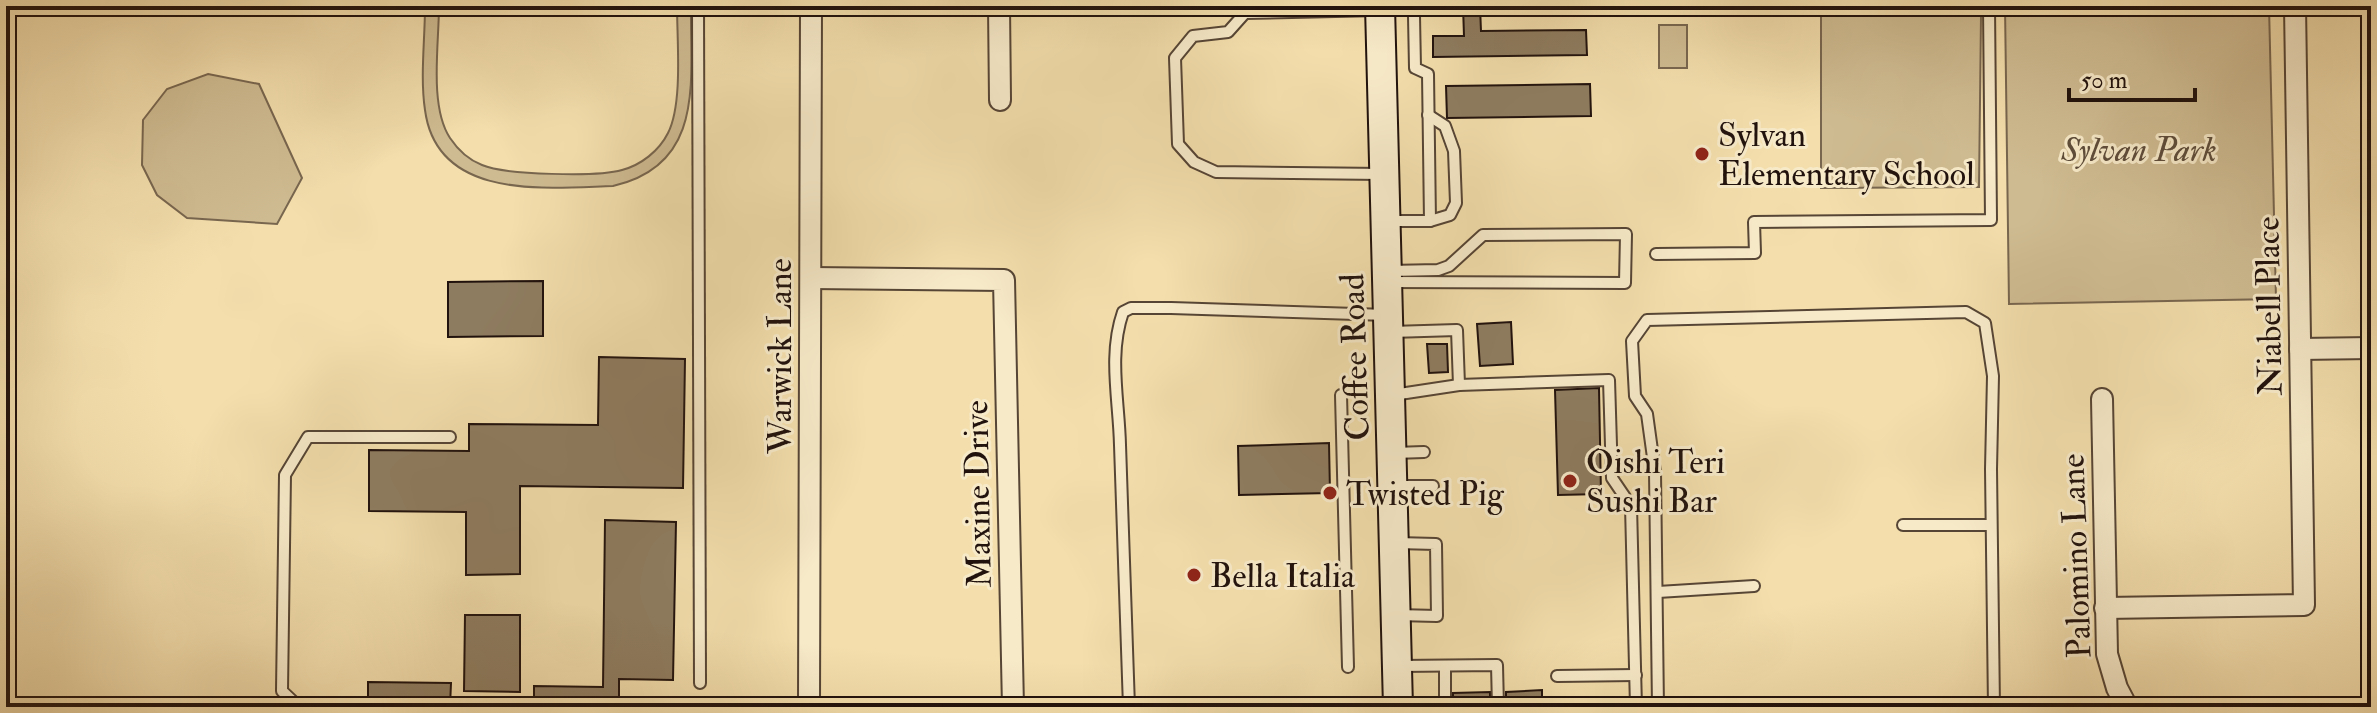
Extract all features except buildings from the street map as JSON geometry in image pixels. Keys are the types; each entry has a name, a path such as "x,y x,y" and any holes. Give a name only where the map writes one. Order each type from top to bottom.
{"main road":[{"name":"Coffee Road","path":"1380,8 1398,707"}],"street":[{"name":"Warwick Lane","path":"809,707 811,6"},
{"path":"999,6 1000,100"},
{"name":"Niabell Place","path":"2105,608 2304,605 2295,6"},
{"name":"Maxine Drive","path":"811,278 1004,280 1013,707"},
{"path":"2300,349 2371,348"},
{"name":"Palomino Lane","path":"2102,399 2105,608 2110,668 2127,707"}],"lane":[{"path":"698,6 700,683"},
{"path":"1656,254 1755,253 1754,222 1991,220 1989,6"},
{"path":"1380,8 1242,10 1228,32 1193,36 1175,58 1178,144 1194,162 1216,172 1385,174"},
{"path":"1414,16 1415,68 1428,74 1430,221"},
{"path":"1386,221 1430,221 1450,215 1456,203 1454,151 1445,126 1428,115"},
{"path":"1626,234 1625,283 1388,277 1449,266 1483,235 1626,234"},
{"path":"1129,707 1120,435 1114,358 1115,335 1123,312 1131,308 1171,308 1457,330 1459,385"},
{"path":"1658,707 1654,459 1647,414 1635,396 1632,341 1647,320 1966,312 1985,323 1993,376 1991,525 1994,707"},
{"path":"1391,395 1459,385 1609,380 1612,478 1631,506 1636,707"},
{"path":"1341,395 1348,667"},
{"path":"299,707 282,691 285,475 308,437 450,437"},
{"path":"1392,453 1424,452"},
{"path":"1393,486 1433,486"},
{"path":"1903,525 1991,525"},
{"path":"1395,543 1436,544 1437,616 1397,615"},
{"path":"1658,592 1754,586"},
{"path":"1398,666 1497,665 1498,707"},
{"path":"1445,666 1445,707"},
{"path":"1557,676 1636,675"}],"green space":[{"path":"182,6 286,6 234,15"},
{"path":"425,6 439,6 439,109 443,125 457,147 473,160 494,168 573,174 629,168 660,146 673,121 676,106 677,6 691,6 690,90 678,139 664,159 643,175 613,186 527,187 472,175 450,161 434,139 425,110"},
{"path":"1821,6 1972,6 1981,16 1979,187 1821,188"},
{"name":"Sylvan Park","path":"2005,6 2269,6 2276,299 2009,304"},
{"path":"1659,25 1687,25 1687,68 1659,68"},
{"path":"208,74 259,84 302,178 277,224 187,218 157,195 142,165 143,120 167,89"}],"place":[{"name":"Sylvan Elementary School","path":"1702,154"},
{"name":"Oishi Teri Sushi Bar","path":"1570,481"},
{"name":"Twisted Pig","path":"1330,493"},
{"name":"Bella Italia","path":"1194,575"}]}
